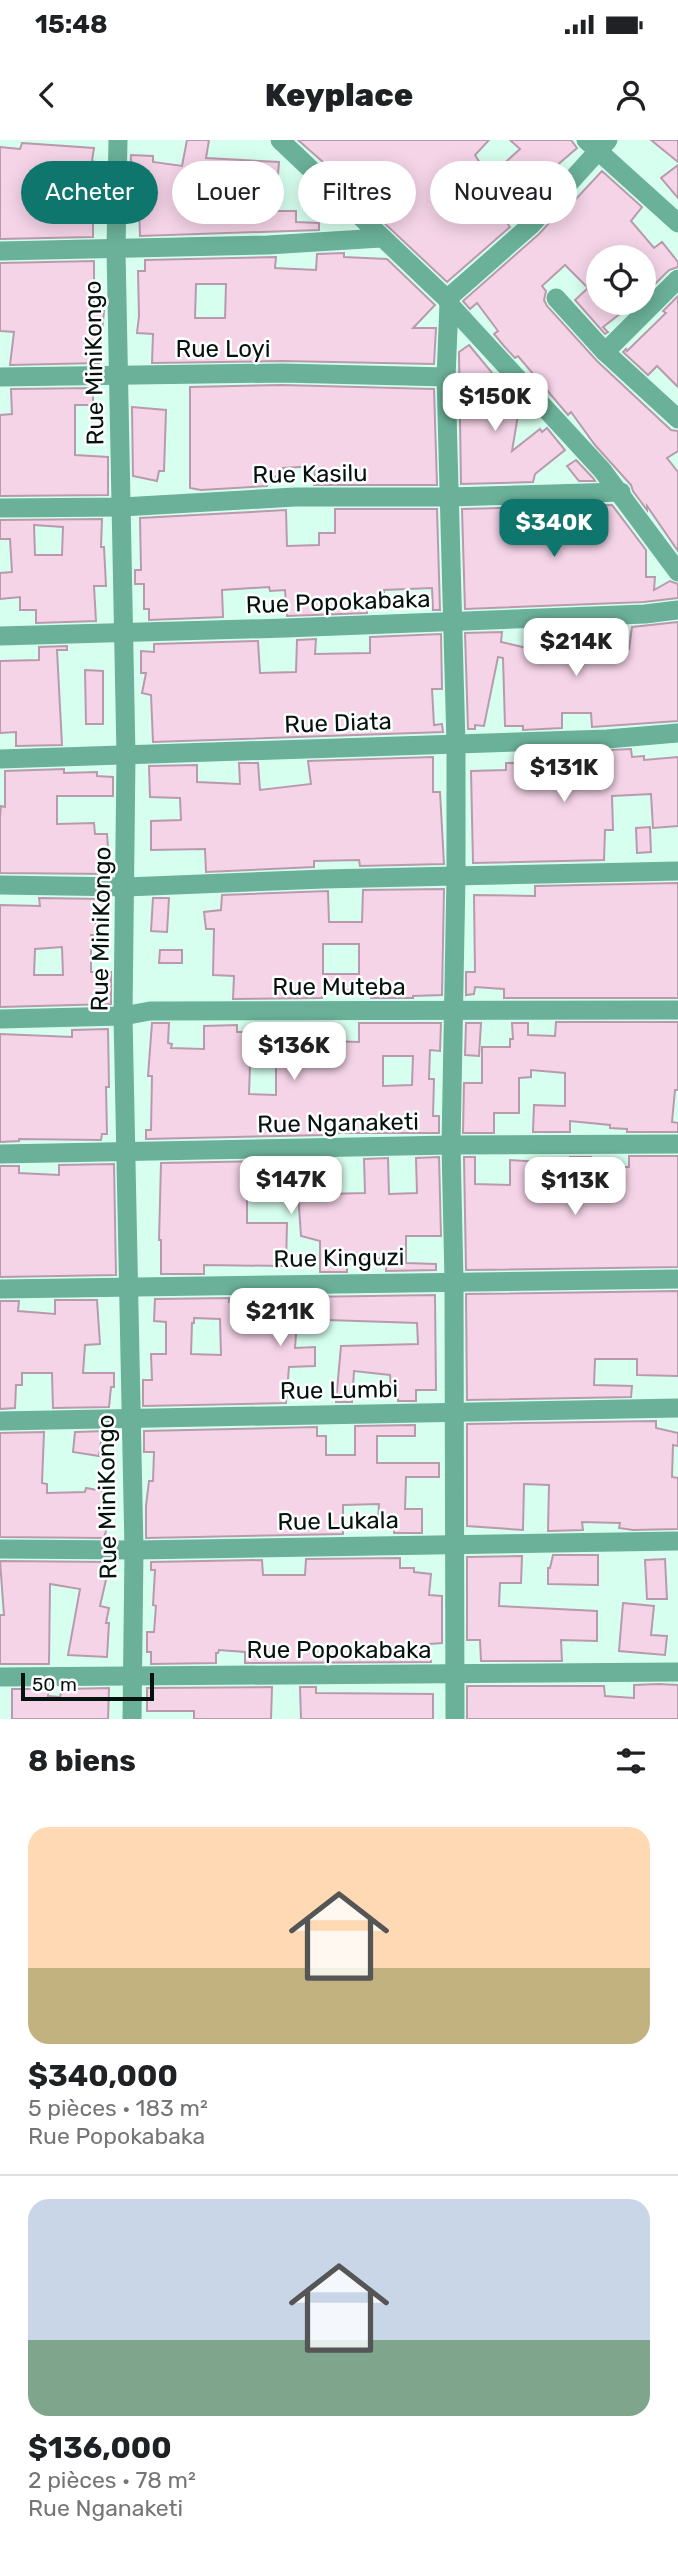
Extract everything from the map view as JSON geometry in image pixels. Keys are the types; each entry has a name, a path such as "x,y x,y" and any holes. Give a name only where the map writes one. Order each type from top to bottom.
{"street":[{"name":"Rue MiniKongo","path":"118,140 116,250 127,887 123,1016 134,1550 132,1719"},
{"path":"280,140 448,302 580,444 621,492 678,572"},
{"path":"455,1719 451,1145 456,744 446,377 448,302 531,225 598,144 678,223"},
{"path":"0,251 268,245 381,238"},
{"path":"605,352 678,278"},
{"path":"556,298 605,352 678,419"},
{"name":"Rue Loyi","path":"0,377 282,373 446,377"},
{"name":"Rue Kasilu","path":"0,508 122,507 295,497 450,497 621,492"},
{"name":"Rue Popokabaka","path":"0,636 451,622 645,614 678,610"},
{"name":"Rue Diata","path":"0,759 607,739 678,733"},
{"path":"0,886 127,887 678,871"},
{"name":"Rue Muteba","path":"0,1018 123,1016 150,1011 678,1010"},
{"name":"Rue Nganaketi","path":"0,1154 451,1145 678,1144"},
{"name":"Rue Kinguzi","path":"0,1289 678,1279"},
{"name":"Rue Lumbi","path":"0,1421 678,1408"},
{"name":"Rue Lukala","path":"0,1549 134,1550 678,1541"},
{"name":"Rue Popokabaka","path":"0,1678 678,1672"}],"building":[{"path":"187,140 209,140 206,158 261,161 183,161"},
{"path":"298,140 489,140 475,155 479,161 430,161 430,224 508,224 510,227 447,282 385,224 416,224 416,161 322,161"},
{"path":"510,140 571,140 577,148 562,161 507,161 520,149"},
{"path":"651,140 678,140 678,162"},
{"path":"22,143 94,148 92,161 21,161 21,224 93,224 93,237 0,239 0,147 20,149"},
{"path":"131,155 153,156 153,161 131,161"},
{"path":"158,163 172,165 172,224 284,224 284,211 296,211 298,224 319,224 319,230 140,236 140,224 158,224"},
{"path":"678,165 678,198 661,178"},
{"path":"602,171 642,207 631,221 651,245 586,245 586,286 565,265 542,286 546,291 544,300 547,306 597,361 671,430 678,431 678,451 667,458 678,472 678,551 631,485 595,445 571,412 568,415 518,356 515,358 504,346 494,334 498,331 477,303 470,309 463,301 548,224 577,224 577,198"},
{"path":"662,242 678,262 678,267 669,270 656,283 656,246"},
{"path":"344,253 344,257 387,259 435,305 413,328 436,328 434,364 282,361 152,363 153,334 137,333 138,271 145,271 145,260 276,257 275,268 316,270 317,254","holes":["196,284 226,284 225,318 195,318"]},
{"path":"94,261 94,311 104,311 99,363 10,365 14,332 0,331 0,263"},
{"path":"586,290 586,312 575,300"},
{"path":"678,296 678,387 657,366 648,375 623,352 666,313 663,311"},
{"path":"588,315 618,315 603,327 608,332 605,334"},
{"path":"469,345 498,380 472,401 519,409 512,451 540,429 542,432 547,428 565,450 535,474 533,482 461,484 459,352"},
{"path":"282,385 434,389 437,485 314,485 315,466 283,468 284,476 268,477 267,486 201,490 190,488 190,387"},
{"path":"93,388 93,405 75,405 75,455 108,457 108,495 0,496 0,415 12,414 11,389"},
{"path":"132,407 166,410 164,471 159,471 157,481 133,476"},
{"path":"576,460 595,481 579,481 567,466"},
{"path":"612,505 646,550 646,577 655,577 654,590 670,581 678,584 678,598 644,602 465,609 462,509"},
{"path":"335,509 437,509 440,610 433,610 432,588 384,590 384,601 367,601 367,613 287,616 285,590 270,591 269,587 222,590 223,617 149,620 149,609 144,609 144,584 135,584 135,570 141,570 140,518 286,510 287,546 319,545 319,533 335,533"},
{"path":"102,519 101,547 104,547 106,586 94,586 96,621 36,623 36,610 20,610 20,597 0,599 0,573 12,572 10,539 0,539 0,520","holes":["34,525 63,527 62,555 35,555"]},
{"path":"678,622 678,721 592,727 591,713 562,713 562,728 523,730 523,726 505,726 503,658 498,657 484,726 475,725 475,729 468,729 465,633 502,632 501,642 527,648 529,631 594,628 590,650 629,649 632,627"},
{"path":"441,634 442,689 432,689 434,725 442,724 443,732 153,742 151,695 142,693 146,673 141,673 141,651 154,652 154,644 258,641 260,673 296,672 297,640 316,639 315,654 370,653 370,637"},
{"path":"67,646 67,650 57,650 62,745 16,746 16,732 0,733 0,661 39,660 39,647"},
{"path":"85,670 103,671 103,724 86,724"},
{"path":"631,749 632,757 644,756 644,760 678,757 678,826 653,828 651,794 612,796 613,830 605,830 604,860 473,863 471,771 506,770 506,763 527,763 526,754"},
{"path":"433,757 433,792 440,792 444,864 360,866 359,860 314,861 314,867 206,872 205,849 151,850 151,821 181,820 180,798 150,797 149,766 197,765 197,782 240,784 239,763 258,763 260,790 311,784 308,761"},
{"path":"64,769 64,773 97,772 97,776 113,777 113,796 57,796 57,824 94,823 95,834 107,834 110,874 0,873 0,817 1,806 5,807 5,771"},
{"path":"650,827 651,852 637,853 636,828"},
{"path":"678,883 678,998 504,998 504,989 475,987 474,994 466,995 466,972 475,972 474,895 535,896 535,886"},
{"path":"444,889 442,995 371,998 371,993 353,993 353,990 323,991 322,998 233,999 234,976 213,975 214,929 206,929 204,912 221,910 222,895 328,891 329,922 362,922 363,890","holes":["323,944 359,944 359,974 323,974"]},
{"path":"39,898 104,899 104,909 96,909 96,935 91,935 91,972 111,972 111,1004 0,1007 0,905 40,906","holes":["62,947 63,975 34,975 35,949"]},
{"path":"153,898 169,898 167,932 151,931"},
{"path":"160,950 182,950 182,963 159,963"},
{"path":"556,1022 678,1022 678,1090 675,1090 672,1122 678,1123 678,1132 627,1132 627,1129 610,1128 610,1125 570,1121 570,1132 533,1132 534,1105 565,1106 565,1073 531,1070 531,1077 519,1078 519,1113 494,1113 494,1133 463,1133 464,1083 482,1083 482,1047 510,1047 510,1039 513,1039 512,1023 528,1023 528,1035 555,1036"},
{"path":"152,1023 169,1023 168,1043 172,1044 171,1048 204,1049 204,1026 237,1025 237,1032 271,1032 271,1029 288,1029 288,1026 302,1023 326,1023 327,1041 359,1042 359,1023 441,1023 440,1051 430,1050 429,1079 434,1079 433,1116 439,1116 439,1133 327,1133 146,1139 146,1130 151,1130 152,1076 148,1076","holes":["383,1056 413,1056 412,1085 383,1086","250,1065 276,1065 276,1095 249,1094"]},
{"path":"466,1023 481,1023 479,1056 465,1055"},
{"path":"108,1029 107,1134 102,1134 101,1140 19,1139 0,1142 0,1034 72,1037 72,1030"},
{"path":"629,1156 678,1156 678,1267 466,1270 464,1157 475,1157 475,1184 510,1185 510,1160 540,1162 539,1172 569,1174 570,1157 591,1157 591,1163 599,1163 599,1167 629,1167"},
{"path":"439,1157 441,1236 406,1236 406,1263 436,1264 436,1270 386,1271 386,1258 347,1259 347,1272 320,1272 320,1241 301,1236 298,1193 247,1192 247,1223 287,1223 286,1266 204,1265 204,1274 161,1274 161,1163 268,1161 268,1168 307,1170 307,1160 327,1160 328,1194 365,1193 364,1159 388,1158 389,1194 417,1193 416,1158"},
{"path":"114,1164 116,1275 0,1277 0,1166 19,1166 19,1173 59,1175 59,1165"},
{"path":"678,1291 678,1376 637,1375 637,1359 595,1359 594,1385 632,1386 631,1397 467,1400 466,1294"},
{"path":"435,1295 436,1390 416,1390 416,1401 398,1401 398,1391 391,1391 390,1375 354,1371 352,1402 336,1402 341,1346 418,1344 417,1323 297,1319 295,1348 315,1347 315,1366 289,1367 286,1403 143,1406 143,1380 152,1380 151,1354 166,1354 166,1322 154,1321 155,1299 229,1298 229,1302 256,1304 257,1297","holes":["194,1318 220,1319 221,1355 191,1354"]},
{"path":"55,1300 97,1300 100,1344 85,1345 83,1373 114,1373 109,1407 53,1408 52,1373 22,1373 22,1385 16,1385 15,1408 0,1409 0,1301 19,1301 18,1311 55,1314"},
{"path":"656,1421 656,1428 678,1433 678,1446 673,1445 672,1477 678,1478 678,1529 633,1530 619,1528 620,1523 582,1522 583,1530 548,1531 549,1485 524,1484 523,1530 467,1526 467,1424"},
{"path":"415,1425 415,1436 377,1436 377,1463 439,1463 439,1477 406,1477 405,1509 422,1509 422,1533 394,1533 394,1521 378,1521 379,1504 343,1505 343,1534 146,1538 146,1506 149,1481 153,1481 154,1452 144,1452 144,1431 317,1427 317,1436 326,1436 326,1455 355,1455 355,1426"},
{"path":"106,1431 105,1436 102,1436 99,1456 73,1452 75,1432"},
{"path":"44,1432 42,1483 47,1484 47,1493 85,1492 86,1488 103,1491 100,1508 112,1510 104,1538 0,1537 0,1433"},
{"path":"553,1555 598,1555 598,1585 548,1584 548,1568"},
{"path":"522,1556 521,1583 500,1583 499,1606 597,1611 597,1641 561,1640 562,1661 481,1661 480,1640 467,1640 467,1557"},
{"path":"400,1558 400,1568 414,1568 414,1572 431,1574 429,1595 442,1596 442,1643 430,1644 431,1662 245,1663 245,1652 219,1650 216,1653 216,1663 151,1664 151,1652 147,1652 147,1632 154,1632 156,1606 153,1605 155,1570 151,1570 151,1562 262,1560 263,1575 305,1575 306,1559"},
{"path":"665,1559 667,1599 647,1599 645,1560"},
{"path":"0,1561 110,1562 100,1606 109,1608 106,1623 109,1623 107,1657 68,1655 80,1589 50,1584 49,1664 0,1664 0,1615 4,1615"},
{"path":"623,1603 654,1606 651,1635 667,1636 665,1655 619,1651"},
{"path":"634,1685 678,1685 678,1719 467,1719 467,1686 604,1686 605,1696 634,1698"},
{"path":"272,1687 271,1719 194,1719 194,1711 147,1711 147,1688"},
{"path":"300,1687 316,1687 316,1693 433,1694 433,1719 301,1719"},
{"path":"109,1688 108,1719 12,1719 12,1689 49,1689 48,1696 60,1697 62,1689"}]}
